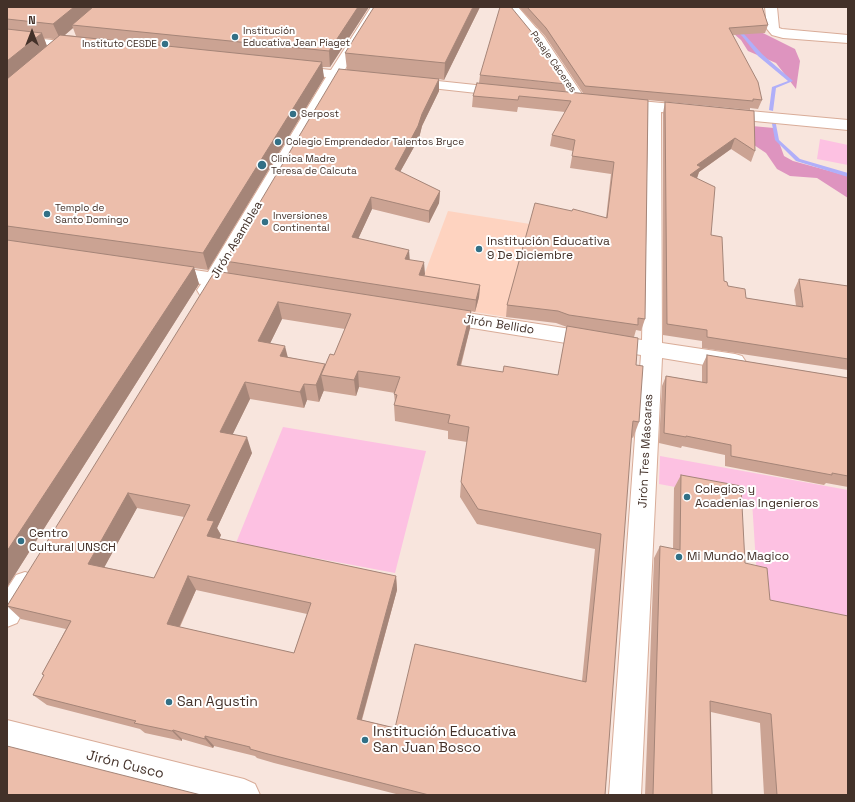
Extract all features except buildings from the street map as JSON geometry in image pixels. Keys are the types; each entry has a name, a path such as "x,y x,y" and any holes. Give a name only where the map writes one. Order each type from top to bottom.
{"street":[{"name":"Jirón Asamblea","path":"197,307 377,7"},
{"name":"Pasaje Cáceres","path":"511,7 539,40 579,100"},
{"path":"771,7 774,29 782,33 848,39"},
{"path":"52,55 78,33"},
{"path":"7,39 95,48"},
{"path":"278,68 378,79"},
{"path":"393,80 516,93"},
{"path":"564,98 848,125"},
{"name":"Jirón Tres Máscaras","path":"625,795 652,350 654,106"},
{"path":"148,269 260,286"},
{"name":"Jirón Bellido","path":"423,312 652,350 754,365"},
{"path":"7,614 36,567"},
{"name":"Jirón Cusco","path":"7,735 244,795"}],"shaded area":[{"path":"719,21 757,30 795,49 800,61 796,89 776,63 748,51 741,40"},
{"path":"741,125 774,128 784,156 793,161 848,176 848,198 817,178 790,176 777,169 766,153 748,141"},
{"path":"820,139 848,145 848,165 817,159"},
{"name":"Institución Educativa 9 De Diciembre","path":"448,211 530,224 506,317 414,302"},
{"path":"283,427 426,451 395,573 236,543"},
{"path":"660,456 848,490 848,630 759,611 752,501 659,484"}],"waterway":[{"path":"736,29 760,55 791,81 774,87 771,110"},
{"path":"772,114 777,140 798,160 848,175"}],"place":[{"name":"Institución Educativa Jean Piaget","path":"235,37"},
{"name":"Instituto CESDE","path":"165,44"},
{"name":"Serpost","path":"293,114"},
{"name":"Colegio Emprendedor Talentos Bryce","path":"278,142"},
{"name":"Clinica Madre Teresa de Calcuta","path":"262,165"},
{"name":"Templo de Santo Domingo","path":"47,214"},
{"name":"Inversiones Continental","path":"265,222"},
{"name":"Institución Educativa 9 De Diciembre","path":"479,249"},
{"name":"Colegios y Acadenias Ingenieros","path":"687,497"},
{"name":"Centro Cultural UNSCH","path":"21,541"},
{"name":"Mi Mundo Magico","path":"679,557"},
{"name":"San Agustin","path":"169,702"},
{"name":"Institución Educativa San Juan Bosco","path":"365,740"}]}
